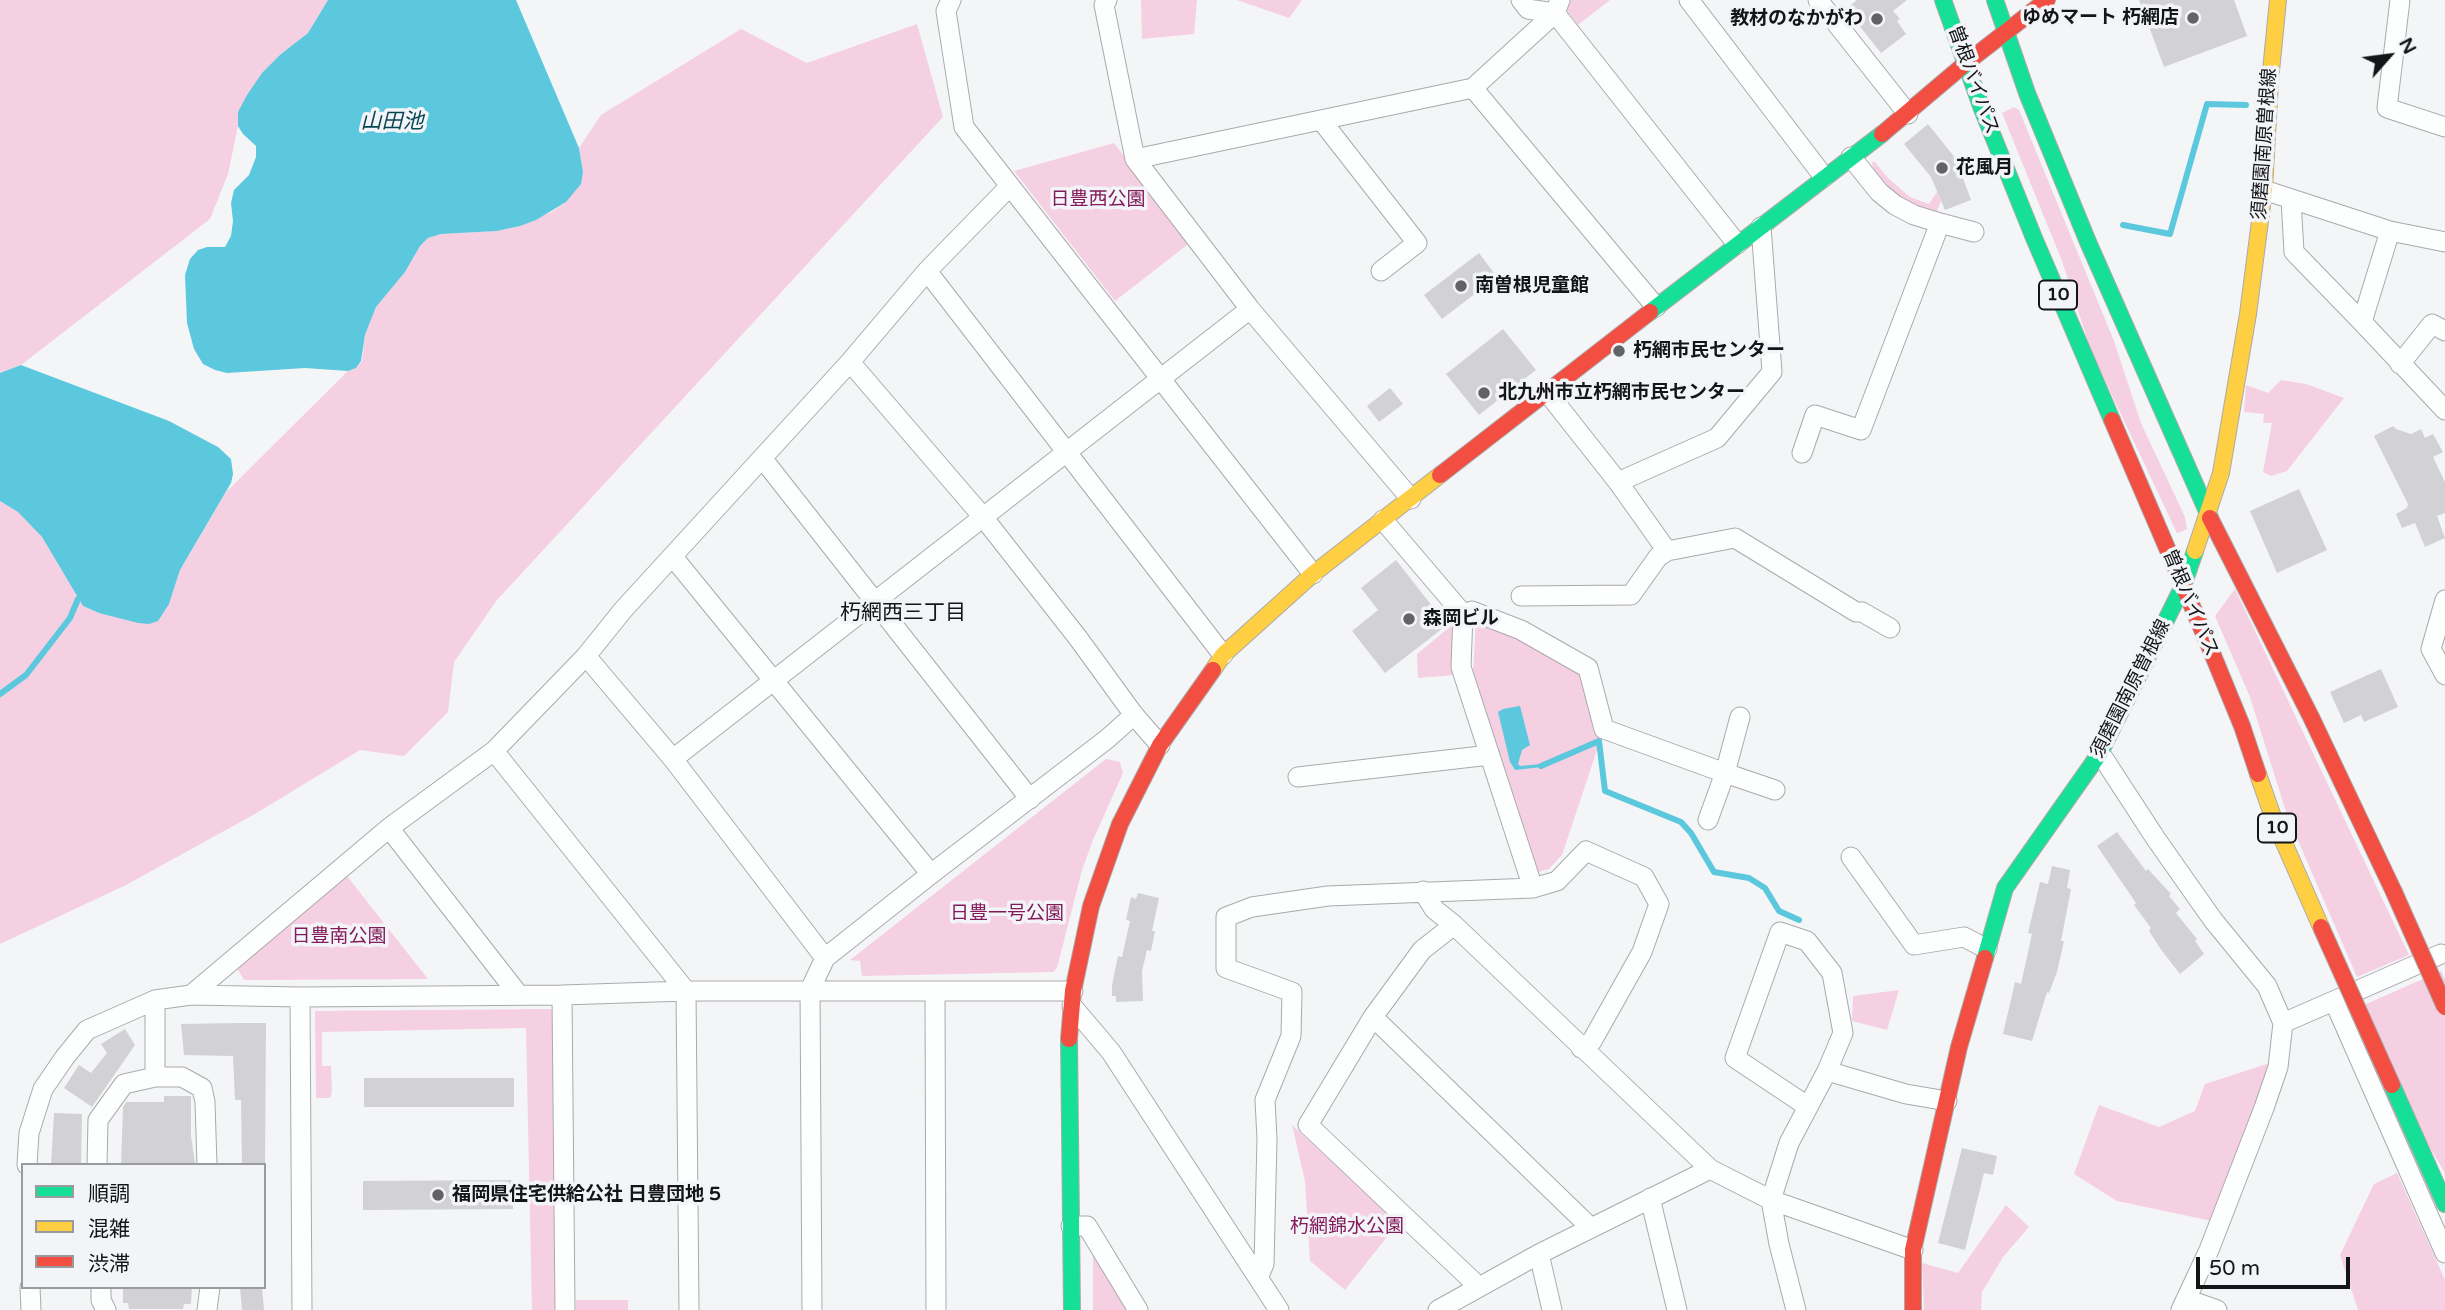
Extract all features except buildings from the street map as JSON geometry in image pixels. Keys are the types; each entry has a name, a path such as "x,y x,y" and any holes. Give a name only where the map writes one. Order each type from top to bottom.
{"main road":[{"name":"曽根バイパス","path":"1943,0 2034,238 2242,726 2274,820 2445,1204"},
{"name":"10","path":"1995,0 2027,93 2088,242 2208,514 2311,717 2445,1007"},
{"path":"1072,1310 1069,1038 1073,998 1091,906 1120,824 1160,745 1223,655 1313,574 1908,114 1966,63 2047,0"},
{"name":"須磨園南原曽根線","path":"1913,1310 1913,1251 1959,1047 2005,888 2100,753 2183,586 2224,458 2248,314 2264,191 2278,0"}],"street":[{"path":"951,0 946,10 964,127 1313,574"},
{"path":"1107,0 1104,5 1135,159 1250,309 1411,499"},
{"path":"1521,0 1528,9 1558,6"},
{"path":"1689,0 1824,177"},
{"path":"1818,0 1908,114"},
{"path":"2400,0 2387,108 2445,127"},
{"path":"1135,159 1473,88 1558,6"},
{"path":"1558,6 1737,244"},
{"path":"1473,88 1656,307"},
{"path":"1321,120 1417,243 1381,271"},
{"path":"1851,157 1879,192 1895,205 1914,215 1974,232"},
{"path":"191,995 389,828 494,751 586,656 623,610 850,362 927,271 1010,187"},
{"path":"2264,191 2390,231 2445,242"},
{"path":"2291,199 2294,252 2445,410"},
{"path":"1802,453 1815,415 1861,430 1940,223"},
{"path":"1618,482 1717,438 1772,372 1761,227"},
{"path":"2362,322 2390,231"},
{"path":"927,271 1223,655"},
{"path":"673,759 1250,309"},
{"path":"2400,364 2432,324 2445,331"},
{"path":"850,362 983,517 1078,638 1134,715 1160,745"},
{"path":"1547,392 1618,482 1667,551"},
{"path":"762,458 1030,799"},
{"path":"1383,520 1463,614 1461,667 1533,888"},
{"path":"1521,596 1631,595 1658,557 1667,551 1735,538 1856,612 1862,612 1890,628"},
{"path":"673,557 931,874"},
{"path":"2445,600 2431,649 2445,675"},
{"path":"1463,614 1472,611 1521,630 1588,668 1604,729 1775,790"},
{"path":"586,656 673,759 825,958"},
{"path":"812,1310 810,990 825,958 1134,715"},
{"path":"1708,820 1725,773 1740,717"},
{"path":"494,751 686,991 689,1310"},
{"path":"2100,753 2213,920 2267,986 2283,1023 2278,1067 2264,1108 2209,1250 2184,1305 2217,1310"},
{"path":"1298,777 1490,755"},
{"path":"389,828 517,994"},
{"path":"1258,1278 1264,1264 1267,1139 1265,1100 1291,1036 1292,992 1226,968 1226,917 1252,908 1328,896 1533,888 1557,881 1587,851 1644,877 1659,904 1642,952 1592,1041 1581,1048"},
{"path":"1851,857 1914,945 1964,937 1987,949"},
{"path":"1423,891 1434,909 1710,1169 1771,1200 1913,1251"},
{"path":"1454,925 1422,950 1373,1017 1308,1125 1479,1287"},
{"path":"1796,1310 1771,1200 1789,1143 1827,1071 1843,1033 1832,973 1807,941 1780,932 1735,1058 1807,1106"},
{"path":"2283,1023 2444,951"},
{"path":"27,1163 30,1133 43,1089 72,1048 87,1030 155,1000 191,995 562,995 810,990 936,991 1073,998 1279,1310"},
{"path":"936,991 936,1310"},
{"path":"562,995 565,1310"},
{"path":"300,997 302,1310"},
{"path":"155,1000 155,1077"},
{"path":"2334,1001 2445,1253"},
{"path":"1373,1017 1591,1228"},
{"path":"1827,1071 1906,1094 1947,1101"},
{"path":"97,1163 98,1120 124,1084 155,1077 182,1077 202,1088 205,1101 207,1163"},
{"path":"1438,1310 1539,1254 1710,1169"},
{"path":"1650,1198 1677,1310"},
{"path":"1071,1226 1087,1226 1138,1310"},
{"path":"1539,1254 1552,1310"},
{"path":"30,1289 31,1310"},
{"path":"100,1289 101,1300 106,1310"},
{"path":"207,1310 209,1289"}],"green space":[{"path":"0,0 328,0 308,33 281,54 238,112 238,126 228,174 210,219 21,365 0,373"},
{"path":"1141,0 1197,0 1194,34 1142,39"},
{"path":"1237,0 1302,0 1289,18"},
{"path":"1565,0 1610,0 1578,25 1563,5"},
{"path":"917,24 943,117 497,600 454,662 448,712 404,756 360,750 255,814 126,885 0,944 0,501 18,511 42,537 83,606 117,617 169,604 180,570 226,492 348,371 356,368 362,361 365,335 376,307 428,238 441,234 497,231 520,226 553,211 566,202 583,172 579,148 601,115 741,29 807,63"},
{"path":"2014,107 2019,110 2114,341 2141,423 2185,517 2187,529 2183,531 2177,533 2091,351 2062,261 2002,113"},
{"name":"日豊西公園","path":"1114,143 1191,242 1115,301 1014,171"},
{"path":"1874,161 1888,178 1910,197 1929,204 1937,192 1941,201 1936,213 1912,206 1901,199 1874,172"},
{"path":"2281,380 2306,384 2344,398 2287,471 2271,476 2263,472 2272,423 2263,423 2264,414 2244,412 2246,385 2268,393"},
{"path":"2235,589 2409,955 2357,977 2287,815 2250,697 2215,616"},
{"path":"1476,618 1581,669 1602,735 1562,855 1549,869 1538,872 1473,673"},
{"path":"1457,621 1455,675 1418,678 1417,654"},
{"name":"日豊一号公園","path":"1106,759 1120,762 1123,773 1082,870 1057,968 1053,972 862,976 860,961 850,960"},
{"name":"日豊南公園","path":"347,876 428,979 244,980 234,963"},
{"path":"2441,971 2445,979 2445,1173 2348,1012"},
{"path":"1899,990 1887,1030 1852,1021 1853,996"},
{"path":"554,1009 558,1310 532,1310 526,1028 322,1032 322,1066 331,1066 332,1092 330,1098 316,1098 315,1011"},
{"path":"2273,1062 2212,1221 2117,1201 2074,1174 2099,1105 2159,1127 2195,1111 2205,1084"},
{"name":"朽網錦水公園","path":"1292,1125 1398,1223 1345,1290 1310,1261 1305,1181"},
{"path":"2397,1173 2445,1280 2445,1310 2358,1310 2340,1255 2374,1184"},
{"path":"2006,1205 2029,1227 2003,1257 1982,1292 1981,1310 1924,1310 1922,1263 1958,1273"},
{"path":"1093,1256 1096,1256 1130,1310 1093,1310"},
{"path":"576,1300 628,1300 628,1310 576,1310"}],"water":[{"name":"山田池","path":"328,0 516,0 579,148 583,172 581,184 566,202 520,226 497,231 441,234 428,238 376,307 365,335 361,361 356,368 348,371 305,368 227,373 215,370 203,364 194,349 187,323 185,275 190,259 198,250 225,247 231,236 231,203 234,190 249,175 256,157 256,146 238,126 238,112 262,73 308,33"},
{"path":"21,365 169,421 218,447 231,459 231,483 180,570 169,604 158,621 138,623 83,606 42,537 18,512 0,501 0,373"},
{"path":"1520,706 1530,745 1522,750 1518,764 1541,764 1542,767 1515,770 1510,762 1498,712"}],"waterway":[{"path":"2123,225 2170,234 2207,104 2246,105"},
{"path":"0,694 26,675 70,618 78,599"},
{"path":"1541,766 1599,741 1605,791 1681,822 1691,833 1714,872 1749,878 1765,888 1779,911 1799,920"}],"traffic: fast":[{"path":"1943,0 1982,109 2112,420"},
{"path":"1995,0 2027,93 2088,242 2210,518"},
{"path":"1650,312 1882,134"},
{"path":"1985,958 2005,888 2100,753 2183,586 2195,551"},
{"path":"1069,1039 1072,1310"},
{"path":"2392,1085 2445,1204"}],"traffic: slow":[{"path":"2195,551 2221,473 2248,314 2264,190 2278,0"},
{"path":"1213,670 1223,655 1313,574 1440,475"},
{"path":"2258,774 2274,820 2321,927"}],"traffic: jam":[{"path":"1882,134 1966,63 2047,0"},
{"path":"1440,475 1650,312"},
{"path":"2112,420 2210,648 2242,726 2258,774"},
{"path":"2210,518 2311,717 2394,892"},
{"path":"1069,1039 1073,991 1091,906 1120,824 1160,745 1213,670"},
{"path":"2394,892 2445,1007"},
{"path":"2321,927 2392,1085"},
{"path":"1913,1310 1913,1250 1959,1047 1985,958"}],"place":[{"name":"ゆめマート 朽網店","path":"2193,18"},
{"name":"教材のなかがわ","path":"1877,19"},
{"name":"花風月","path":"1942,168"},
{"name":"南曽根児童館","path":"1461,286"},
{"name":"朽網市民センター","path":"1619,351"},
{"name":"北九州市立朽網市民センター","path":"1484,393"},
{"name":"森岡ビル","path":"1409,619"},
{"name":"福岡県住宅供給公社 日豊団地 5","path":"438,1195"}],"district":[{"name":"朽網西三丁目","path":"903,613"}]}
